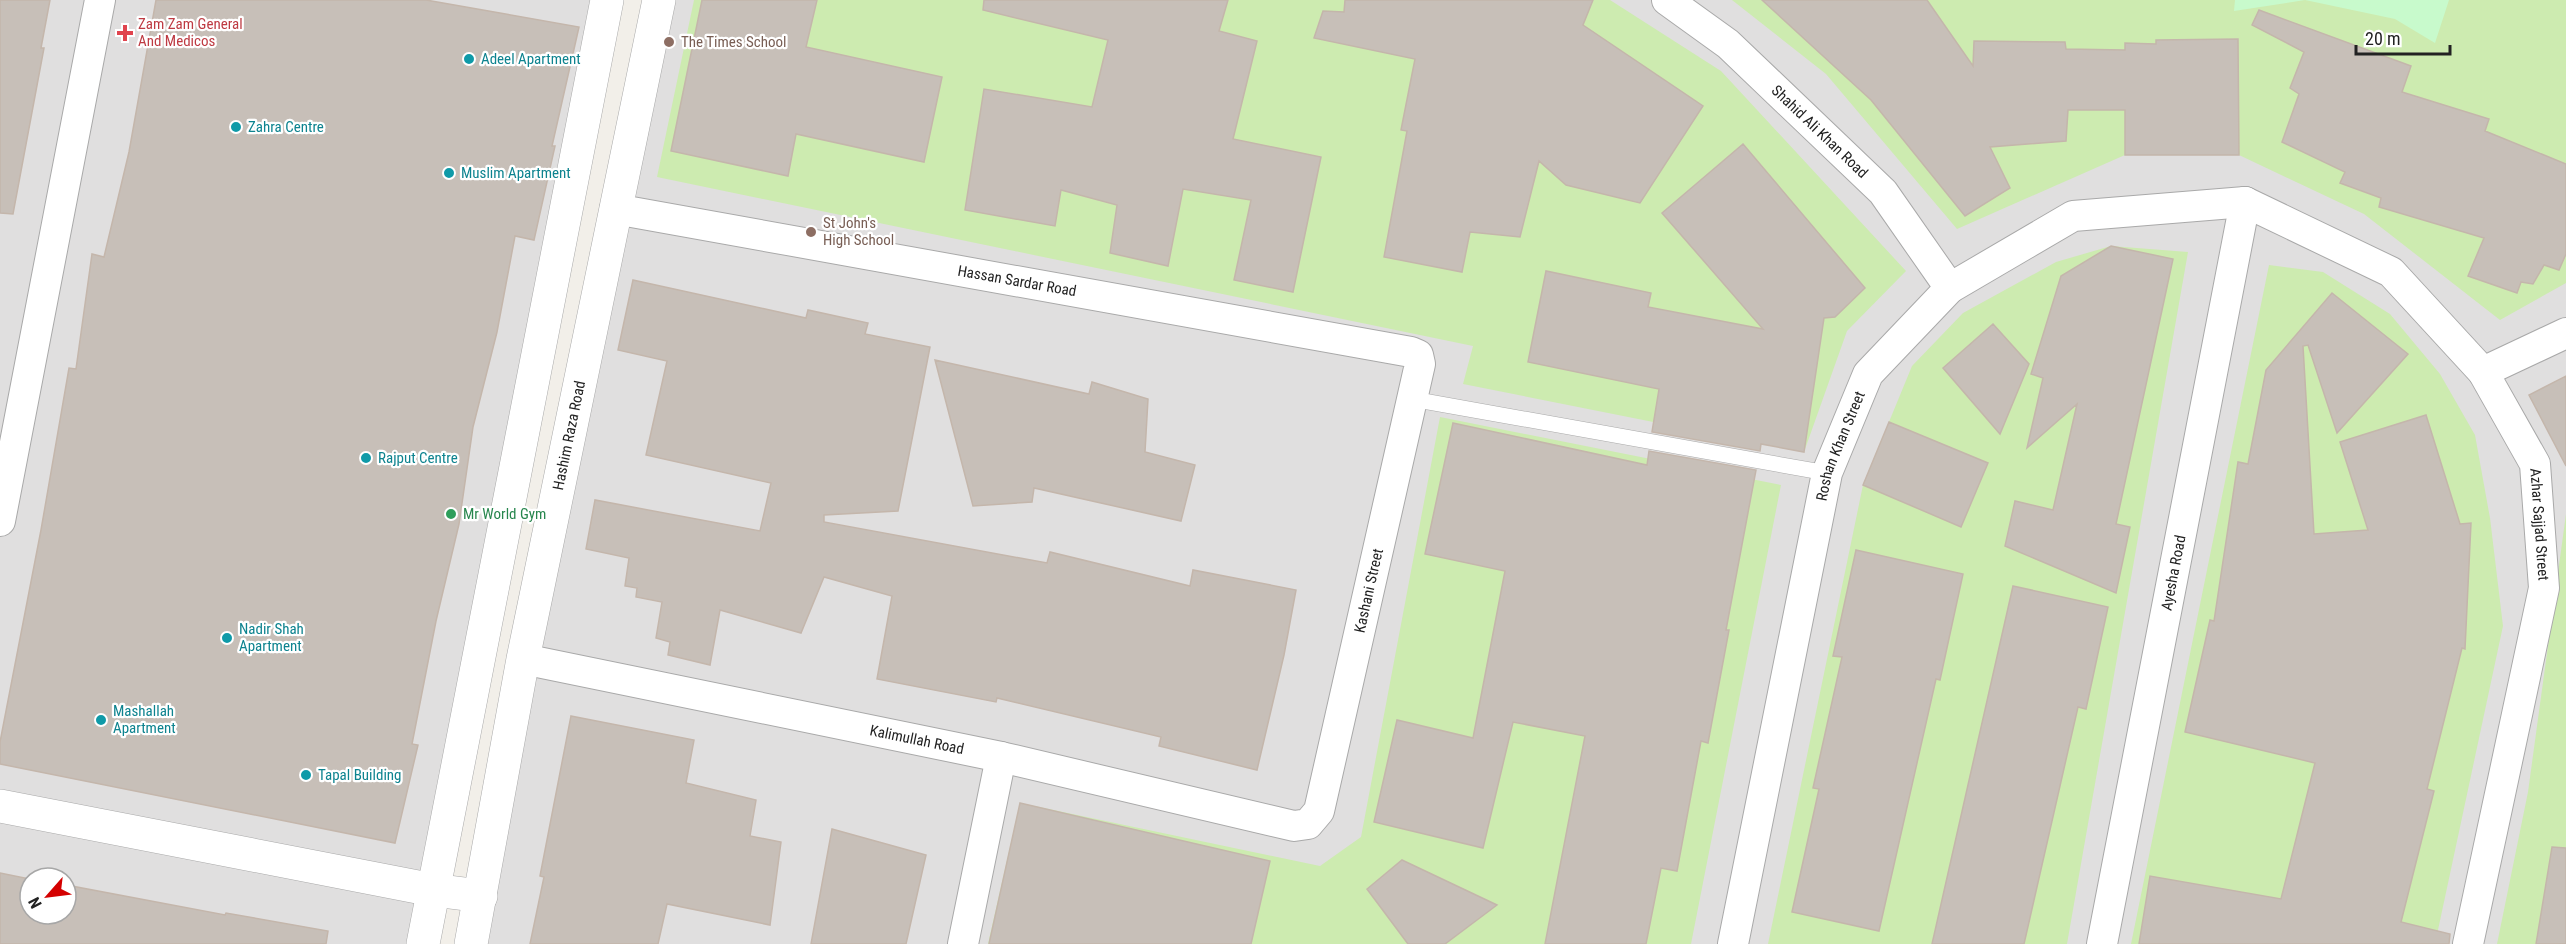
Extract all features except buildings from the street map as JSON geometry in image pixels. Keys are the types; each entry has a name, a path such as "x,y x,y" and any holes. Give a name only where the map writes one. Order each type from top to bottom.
{"street":[{"path":"0,521 100,0"},
{"path":"423,944 608,0"},
{"name":"Hashim Raza Road","path":"471,944 523,659 659,0"},
{"name":"Shahid Ali Khan Road","path":"1666,0 1728,44 1883,192 1950,288"},
{"name":"Roshan Khan Street","path":"1733,944 1827,473 1868,374 1950,288 2073,216 2245,202"},
{"name":"Azhar Sajjad Street","path":"2245,202 2391,272 2483,372 2535,464 2544,588 2468,944"},
{"name":"Ayesha Road","path":"2103,944 2245,202"},
{"name":"Hassan Sardar Road","path":"615,209 1418,355"},
{"path":"2483,372 2566,333"},
{"name":"Kashani Street","path":"1308,824 1319,811 1420,364 1418,355"},
{"name":"Kalimullah Road","path":"523,659 1001,757 1294,826 1308,824"},
{"path":"963,944 1001,757"},
{"path":"0,806 433,890 481,896"}],"lane":[{"path":"1412,399 1827,473"}],"shaded area":[{"path":"0,0 600,0 419,944 0,944"},
{"path":"656,0 2566,0 2566,944 472,944"}],"green space":[{"path":"694,0 1610,0 1721,71 1906,271 1847,331 1804,452 1463,384 1473,346 657,177"},
{"path":"1732,0 2566,0 2566,283 2500,320 2364,214 2239,155 2125,155 1957,229 1826,74"},
{"path":"2235,0 2305,0 2234,11"},
{"path":"2305,0 2449,0 2435,43 2395,19"},
{"path":"2111,246 2188,252 2067,944 1768,944 1863,485 1912,366 1963,313 2056,262"},
{"path":"2269,265 2323,272 2390,314 2440,374 2475,435 2490,518 2503,626 2435,944 2131,944"},
{"path":"1440,417 1781,485 1691,944 988,944 1020,803 1320,866 1361,837"},
{"path":"2566,514 2566,944 2497,944 2528,792"}],"place":[{"name":"Zam Zam General And Medicos","path":"125,33"},
{"name":"The Times School","path":"669,42"},
{"name":"Adeel Apartment","path":"469,59"},
{"name":"Zahra Centre","path":"236,127"},
{"name":"Muslim Apartment","path":"449,173"},
{"name":"St John's High School","path":"811,232"},
{"name":"Rajput Centre","path":"366,458"},
{"name":"Mr World Gym","path":"451,514"},
{"name":"Nadir Shah Apartment","path":"227,638"},
{"name":"Mashallah Apartment","path":"101,720"},
{"name":"Tapal Building","path":"306,775"}]}
